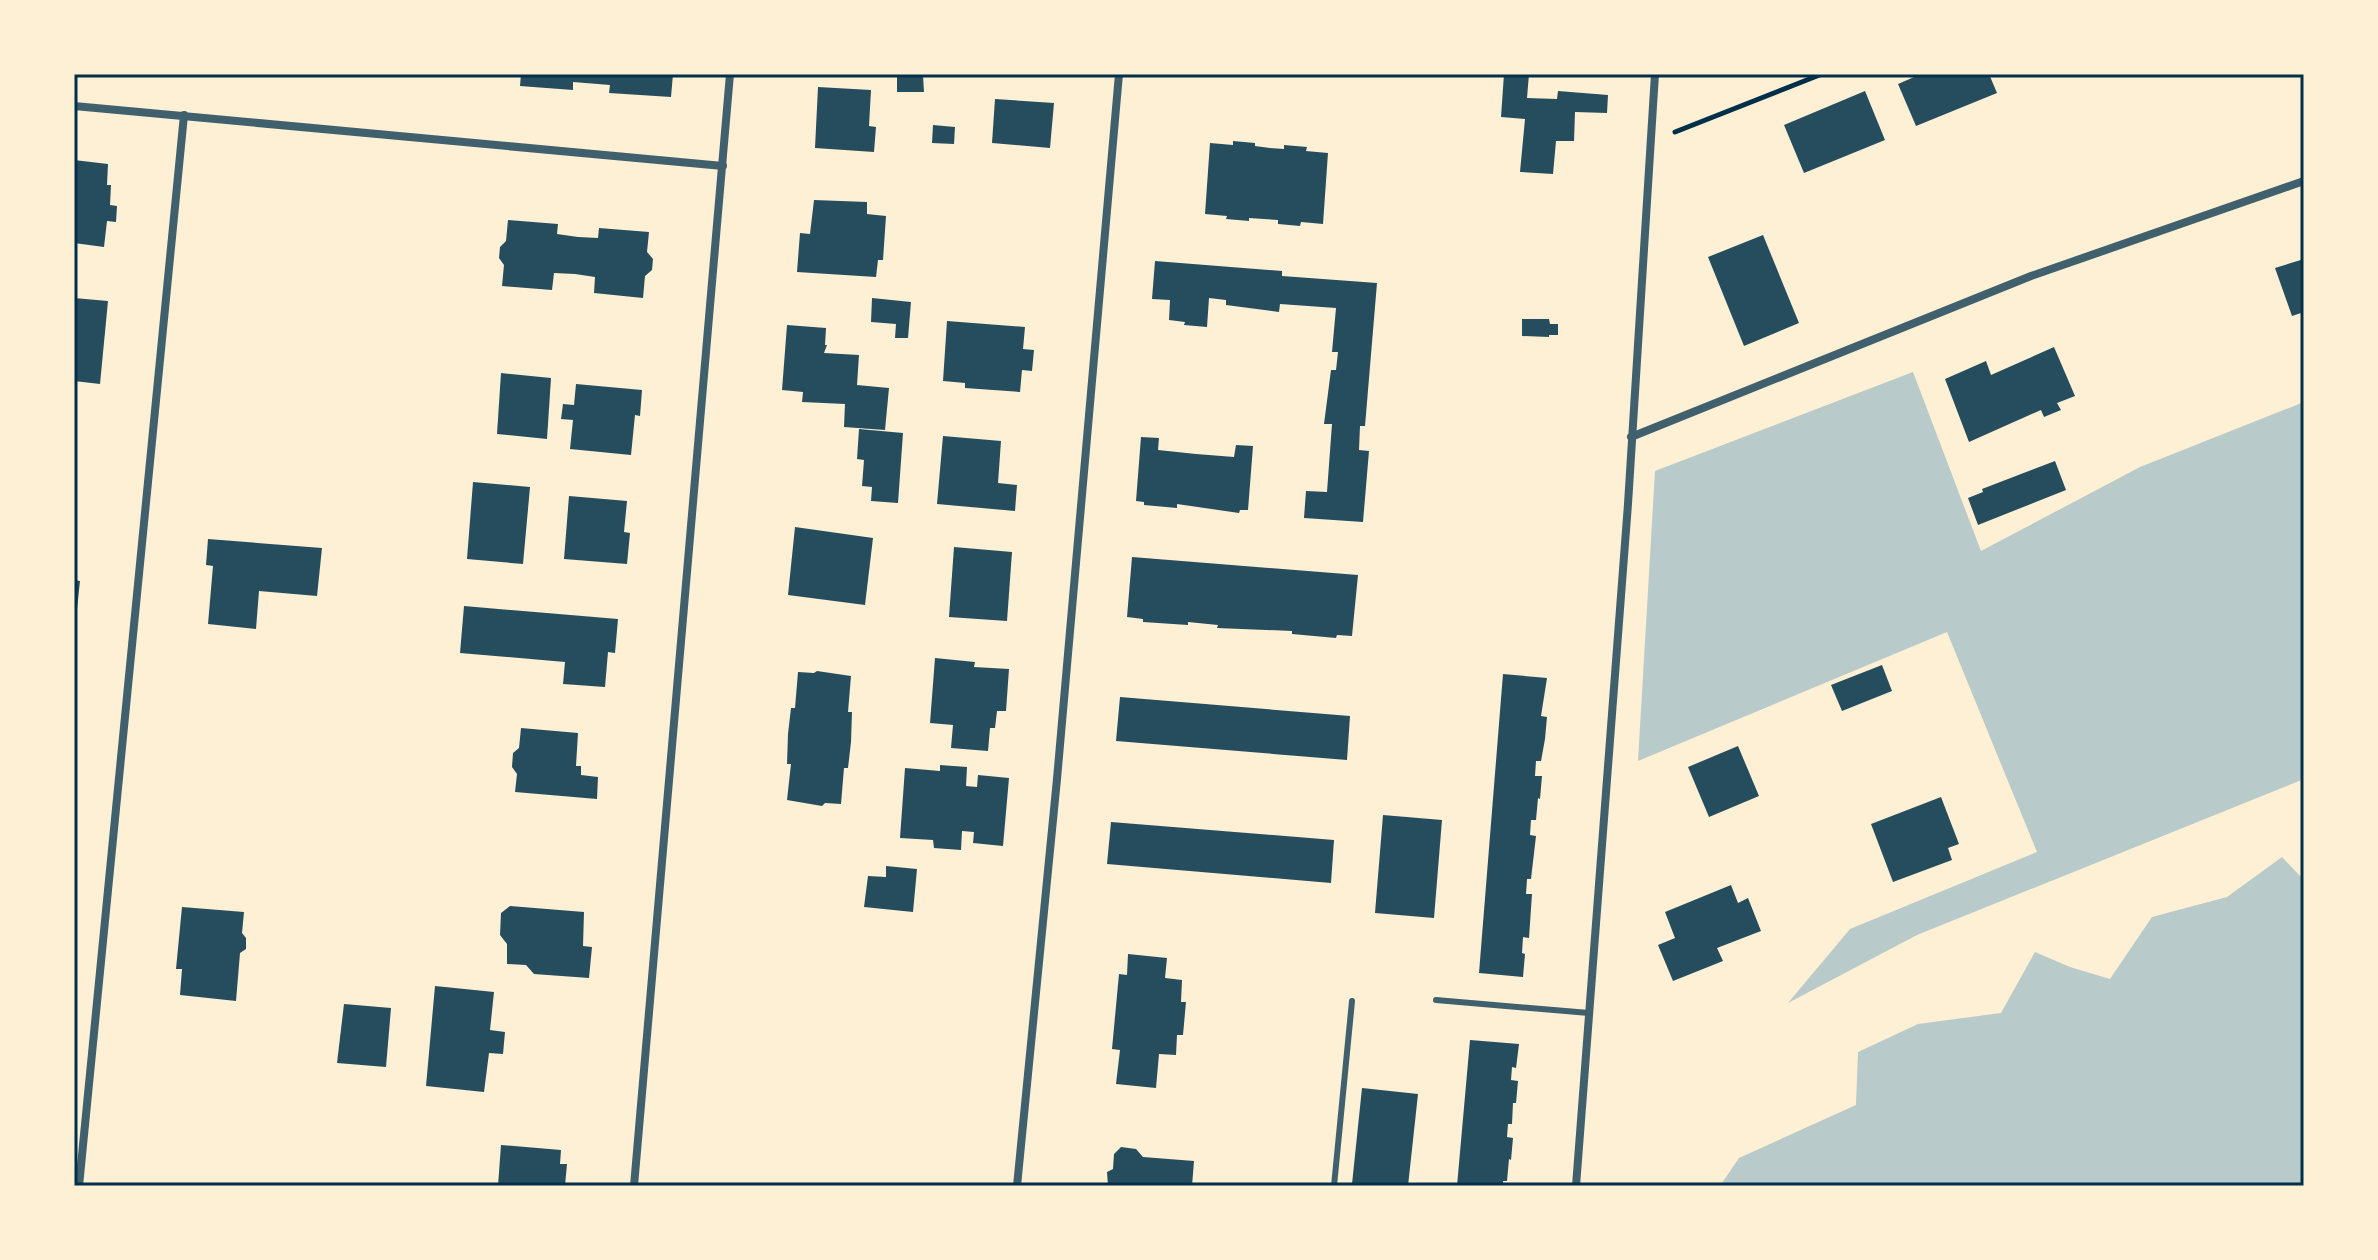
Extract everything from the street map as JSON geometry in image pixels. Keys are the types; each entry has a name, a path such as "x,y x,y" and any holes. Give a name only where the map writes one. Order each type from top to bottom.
{"street":[{"path":"634,1186 730,74"},
{"path":"1017,1186 1057,779 1119,74"},
{"path":"1576,1186 1655,74"},
{"path":"74,106 723,166"},
{"path":"79,1186 184,115"},
{"path":"1631,437 2031,276 2304,181"}],"lane":[{"path":"1436,1000 1589,1013"},
{"path":"1334,1186 1352,1001"}],"path":[{"path":"1652,142 1822,74"}],"shaded area":[{"path":"1913,372 1981,551 2140,467 2304,402 2304,779 1917,935 1788,1003 1850,929 2037,852 1947,632 1638,761 1655,471"},
{"path":"2282,857 2304,880 2304,1186 1720,1186 1739,1158 1856,1105 1858,1052 1918,1024 2001,1013 2035,952 2110,979 2152,917 2227,897"}],"building":[{"path":"521,74 673,74 671,97 609,93 610,85 573,82 573,90 520,86"},
{"path":"1504,74 1529,74 1527,98 1557,99 1558,91 1608,95 1607,113 1575,112 1574,141 1556,141 1553,174 1520,172 1525,119 1501,117"},
{"path":"1921,74 1989,74 1997,93 1916,126 1898,84"},
{"path":"897,75 923,75 924,92 897,92"},
{"path":"818,87 871,90 869,126 876,127 874,152 815,148"},
{"path":"1865,91 1885,140 1804,173 1784,125"},
{"path":"995,99 1054,103 1050,148 992,143"},
{"path":"933,125 955,127 954,144 932,143"},
{"path":"1233,141 1270,148 1284,149 1284,145 1307,147 1306,151 1328,153 1323,224 1301,222 1300,226 1278,224 1278,220 1249,218 1249,221 1205,214 1210,143 1233,145"},
{"path":"74,160 108,164 110,205 117,206 116,222 107,221 104,247 74,243"},
{"path":"814,200 867,202 867,214 886,216 883,260 878,260 876,277 797,272 800,233 810,234"},
{"path":"508,220 558,224 557,234 578,237 598,238 599,228 649,232 647,252 653,259 652,270 645,276 643,298 594,293 595,277 575,274 554,273 552,290 502,286 504,265 499,258 500,247 506,241"},
{"path":"1763,235 1799,323 1744,346 1708,257"},
{"path":"2304,259 2304,312 2292,316 2275,268"},
{"path":"1155,261 1282,271 1282,276 1377,283 1365,426 1360,426 1359,450 1369,451 1363,522 1304,518 1306,491 1327,492 1332,424 1324,424 1331,370 1336,370 1338,352 1332,352 1336,308 1280,304 1279,312 1226,305 1226,300 1209,298 1207,327 1184,325 1185,322 1169,320 1170,300 1152,299"},
{"path":"74,298 108,301 100,384 74,381"},
{"path":"872,298 911,302 908,338 895,338 896,324 871,322"},
{"path":"1522,319 1549,319 1550,324 1558,324 1558,335 1522,336"},
{"path":"947,321 1025,327 1023,349 1034,350 1032,371 1022,370 1020,392 965,388 965,383 943,381"},
{"path":"787,325 826,328 824,353 859,355 857,385 889,388 885,430 844,427 845,404 802,402 803,392 782,390"},
{"path":"2054,347 2075,396 2057,403 2061,410 2044,417 2041,410 1969,442 1945,379 1986,361 1991,375"},
{"path":"501,373 551,378 547,439 497,434"},
{"path":"576,384 642,390 640,416 635,415 631,455 570,449 573,420 561,419 563,404 574,405"},
{"path":"859,429 903,433 898,503 871,501 872,487 862,486 864,460 857,459"},
{"path":"943,436 1001,441 998,483 1017,485 1015,511 937,504"},
{"path":"1141,437 1159,438 1158,450 1196,454 1234,457 1236,445 1253,446 1248,510 1240,510 1239,513 1177,504 1177,508 1144,505 1144,502 1136,501"},
{"path":"2055,461 2066,490 1978,525 1968,498 1983,492 1982,489"},
{"path":"473,482 530,487 523,564 467,559"},
{"path":"569,496 627,501 624,532 630,533 627,564 564,559"},
{"path":"795,527 873,538 865,605 788,595"},
{"path":"208,539 322,548 317,596 259,591 256,629 208,624 213,566 206,565"},
{"path":"954,547 1012,552 1007,621 949,617"},
{"path":"1132,557 1358,575 1352,636 1337,635 1336,638 1292,634 1292,631 1217,628 1218,625 1188,622 1188,625 1143,622 1143,619 1127,617"},
{"path":"74,580 80,581 76,618 74,618"},
{"path":"464,606 618,619 615,653 608,652 605,687 563,684 565,662 460,653"},
{"path":"935,658 975,662 974,667 1009,669 1006,711 997,711 995,728 990,728 988,751 951,748 953,725 930,723"},
{"path":"1882,665 1892,691 1842,711 1831,685"},
{"path":"817,671 851,676 848,712 852,712 851,742 848,768 844,768 841,804 825,803 822,806 787,800 791,764 787,764 788,734 791,708 795,708 798,672"},
{"path":"1503,674 1547,678 1541,716 1547,717 1545,739 1541,761 1536,761 1535,776 1542,776 1540,799 1536,820 1531,820 1530,835 1536,836 1531,879 1527,879 1526,894 1532,894 1529,938 1523,937 1523,977 1479,973"},
{"path":"1120,697 1350,716 1347,760 1116,741"},
{"path":"521,728 578,733 576,766 581,766 581,775 598,777 597,799 515,792 517,774 512,767 513,753 519,748"},
{"path":"1738,746 1759,796 1709,817 1688,767"},
{"path":"940,765 967,767 966,786 977,787 978,775 1009,778 1003,846 973,843 974,832 962,831 961,850 934,848 933,840 900,838 905,768 940,771"},
{"path":"1941,797 1959,844 1948,848 1952,860 1893,882 1871,824"},
{"path":"1383,815 1442,820 1434,918 1375,913"},
{"path":"1111,822 1334,840 1331,883 1107,864"},
{"path":"886,866 917,869 913,912 864,907 868,876 886,877"},
{"path":"1731,885 1738,903 1748,898 1761,931 1717,948 1723,961 1673,981 1658,945 1675,938 1665,912"},
{"path":"510,906 584,912 583,946 592,947 589,978 534,974 526,965 507,964 507,944 500,935 501,913"},
{"path":"182,907 244,912 242,933 246,938 246,949 240,953 236,1001 180,995 182,969 176,969"},
{"path":"1128,954 1167,958 1165,978 1182,980 1181,1002 1186,1002 1183,1035 1177,1035 1176,1055 1159,1054 1156,1088 1116,1084 1120,1050 1112,1049 1119,974 1127,975"},
{"path":"435,986 494,992 490,1030 505,1032 503,1054 489,1053 484,1092 426,1086"},
{"path":"344,1004 391,1008 386,1067 337,1063"},
{"path":"1470,1040 1519,1044 1511,1080 1518,1081 1516,1103 1513,1103 1512,1124 1508,1124 1507,1137 1513,1138 1511,1160 1503,1186 1457,1186"},
{"path":"1362,1088 1418,1094 1408,1186 1352,1184"},
{"path":"501,1145 561,1150 560,1164 567,1164 565,1186 498,1186"},
{"path":"1121,1147 1136,1149 1143,1157 1194,1161 1192,1186 1108,1186 1107,1172 1113,1169 1114,1154"}]}
